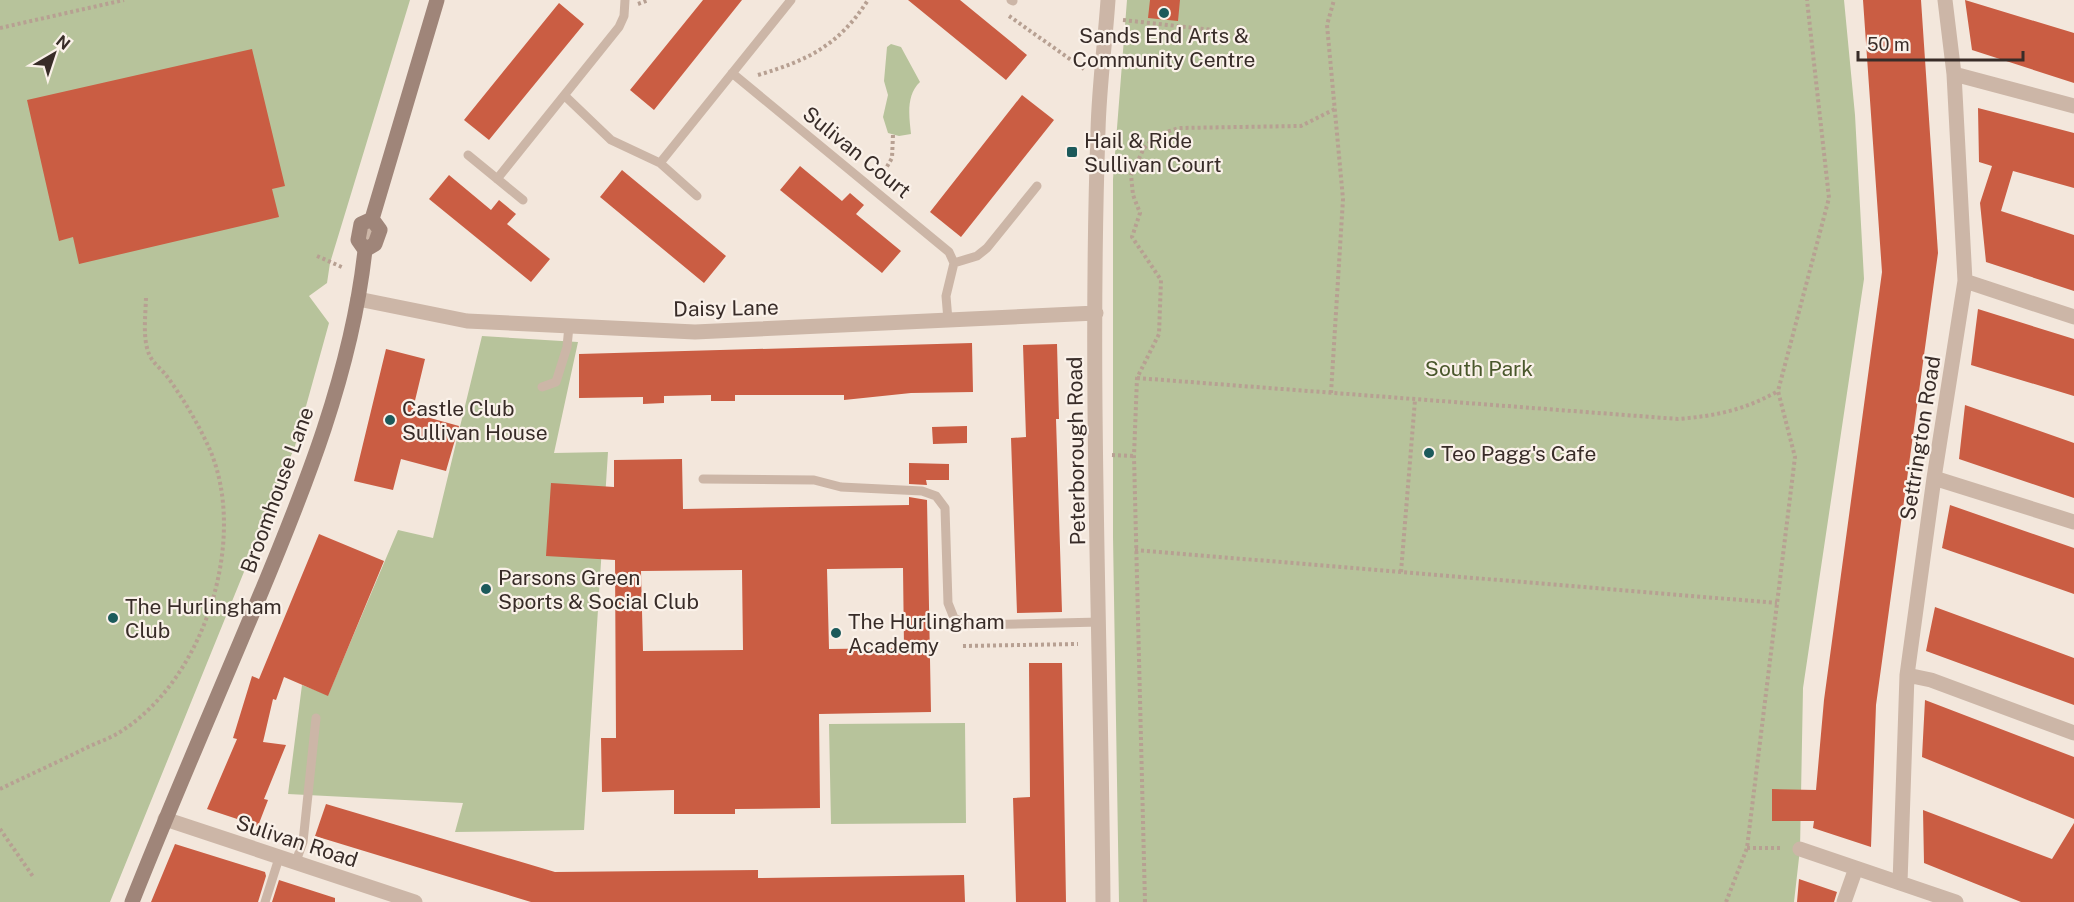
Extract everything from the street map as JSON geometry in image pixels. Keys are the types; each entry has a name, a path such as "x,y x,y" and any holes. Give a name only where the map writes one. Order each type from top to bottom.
{"street":[{"name":"Broomhouse Lane","path":"132,902 272,566 317,451 358,299 365,250 375,244 380,230 372,219 437,0"},
{"name":"Peterborough Road","path":"1103,902 1100,622 1095,451 1098,129 1108,0"},
{"name":"Settrington Road","path":"1900,882 1907,675 1934,478 1965,281 1954,74 1945,0"},
{"path":"1954,74 2074,106"},
{"path":"1965,281 2074,317"},
{"name":"Daisy Lane","path":"358,299 467,321 695,332 1096,313"},
{"path":"1934,478 2074,522"},
{"path":"1907,675 1931,680 2074,733"},
{"name":"Sulivan Road","path":"165,819 415,902"},
{"path":"1800,849 1956,902"},
{"path":"1844,902 1856,868"}],"lane":[{"path":"497,179 619,27 624,16 625,0"},
{"path":"660,163 791,0"},
{"name":"Sulivan Court","path":"732,73 938,241 949,252 954,263"},
{"path":"565,96 611,140 660,163 697,196"},
{"path":"468,155 523,200"},
{"path":"948,320 946,296 954,263 977,256 987,248 1037,186"},
{"path":"542,387 556,382 567,347 569,326"},
{"path":"703,478 814,480 841,488 929,492 942,501 945,508 948,603 954,618 969,625 1100,622"},
{"path":"295,864 303,842 316,718"},
{"path":"265,902 279,858"}],"path":[{"path":"0,28 124,0"},
{"path":"745,83 757,75 807,58 822,50 850,26 868,0"},
{"path":"1331,393 1343,199 1327,26 1334,0"},
{"path":"1726,902 1747,848 1795,456 1778,391 1828,198 1808,0"},
{"path":"1003,13 1089,73"},
{"path":"1107,18 1213,30"},
{"path":"1144,902 1134,456 1137,378 1159,334 1161,280 1132,237 1140,213 1133,195 1131,176 1144,148 1165,131 1301,126 1335,110"},
{"path":"873,186 890,166 893,135"},
{"path":"317,256 363,274"},
{"path":"0,789 124,730 157,700 186,666 204,624 219,575 225,512 216,465 198,426 167,377 149,354 146,295"},
{"path":"1137,378 1678,419 1733,412 1778,391"},
{"path":"1401,572 1415,400"},
{"path":"1113,454 1134,456"},
{"path":"1136,550 1777,603"},
{"path":"963,646 1078,644"},
{"path":"0,829 34,878"},
{"path":"1747,848 1800,849"}],"green space":[{"name":"The Hurlingham Club","path":"0,0 410,0 330,263 327,283 309,296 329,323 295,446 110,902 0,902"},
{"name":"South Park","path":"1127,0 1844,0 1855,115 1864,279 1803,688 1800,849 1794,902 1119,902 1113,537 1113,179"},
{"path":"891,44 901,47 920,82 910,99 911,134 899,136 888,133 883,117 888,95 884,81 887,47"},
{"name":"Parsons Green Sports & Social Club","path":"482,336 578,342 554,453 608,452 584,830 455,832 463,803 288,794 302,685 328,695 398,530 433,538"},
{"path":"965,723 966,823 831,824 829,724"}],"building":[{"path":"703,0 742,0 654,110 630,90"},
{"path":"908,0 960,0 1027,55 1006,80"},
{"name":"Sands End Arts & Community Centre","path":"1150,0 1180,0 1178,21 1148,18"},
{"path":"1863,0 1921,0 1938,253 1876,705 1871,847 1813,828 1814,821 1772,821 1772,789 1816,790 1824,700 1882,272"},
{"path":"1965,0 2074,33 2074,83 1972,50"},
{"path":"559,3 584,24 489,140 464,120"},
{"path":"252,49 285,186 272,189 279,217 79,264 73,237 59,241 27,100"},
{"path":"1022,95 1054,120 961,237 930,212"},
{"path":"1978,108 2074,133 2074,188 2013,171 2001,211 2074,235 2074,291 1986,262 1980,203 1992,166 1979,162"},
{"path":"800,166 842,201 850,193 864,205 856,214 901,251 882,273 780,190"},
{"path":"622,170 726,256 704,283 600,197"},
{"path":"449,175 491,210 499,200 516,214 507,224 550,259 531,282 429,199"},
{"path":"1978,309 2074,339 2074,396 1971,365"},
{"path":"972,343 973,392 911,393 844,400 844,395 735,395 735,401 711,401 711,395 664,396 664,403 643,404 643,397 579,398 579,354"},
{"path":"1057,344 1059,419 1056,419 1062,612 1017,613 1011,438 1026,437 1023,345"},
{"name":"Castle Club Sullivan House","path":"386,349 425,359 412,413 459,426 446,471 401,459 393,490 354,481"},
{"path":"1965,405 2074,443 2074,498 1959,459"},
{"path":"967,426 967,443 933,444 932,427"},
{"path":"682,459 683,509 909,505 909,497 927,500 931,712 819,714 820,808 735,809 735,814 674,814 674,790 602,792 601,738 616,738 615,560 546,556 551,483 614,487 614,460","holes":["903,568 904,648 829,649 827,569","742,570 743,650 643,651 641,571"]},
{"path":"909,463 949,464 949,480 926,480 927,485 909,484"},
{"path":"1950,505 2074,548 2074,594 1942,548"},
{"path":"319,534 384,561 328,696 284,677 276,700 273,699 263,742 286,745 264,799 268,800 258,826 207,809 237,739 233,738 252,676 259,679"},
{"path":"1935,607 2074,658 2074,705 1926,651"},
{"path":"1029,663 1062,663 1066,902 1016,902 1013,798 1030,797"},
{"path":"1925,700 2074,757 2074,819 1922,757"},
{"path":"326,804 555,872 758,870 758,878 964,875 965,902 531,902 315,836"},
{"path":"1923,810 2052,859 2074,823 2074,902 2021,902 1924,863"},
{"path":"175,844 265,872 266,876 258,902 151,902"},
{"path":"1799,879 1837,892 1834,902 1797,902"},
{"path":"279,880 335,898 335,902 272,902"}],"place":[{"name":"Sands End Arts & Community Centre","path":"1164,13"},
{"name":"Hail & Ride Sullivan Court","path":"1072,152"},
{"name":"Castle Club Sullivan House","path":"390,420"},
{"name":"Teo Pagg's Cafe","path":"1429,453"},
{"name":"Parsons Green Sports & Social Club","path":"486,589"},
{"name":"The Hurlingham Club","path":"113,618"},
{"name":"The Hurlingham Academy","path":"836,633"}]}
